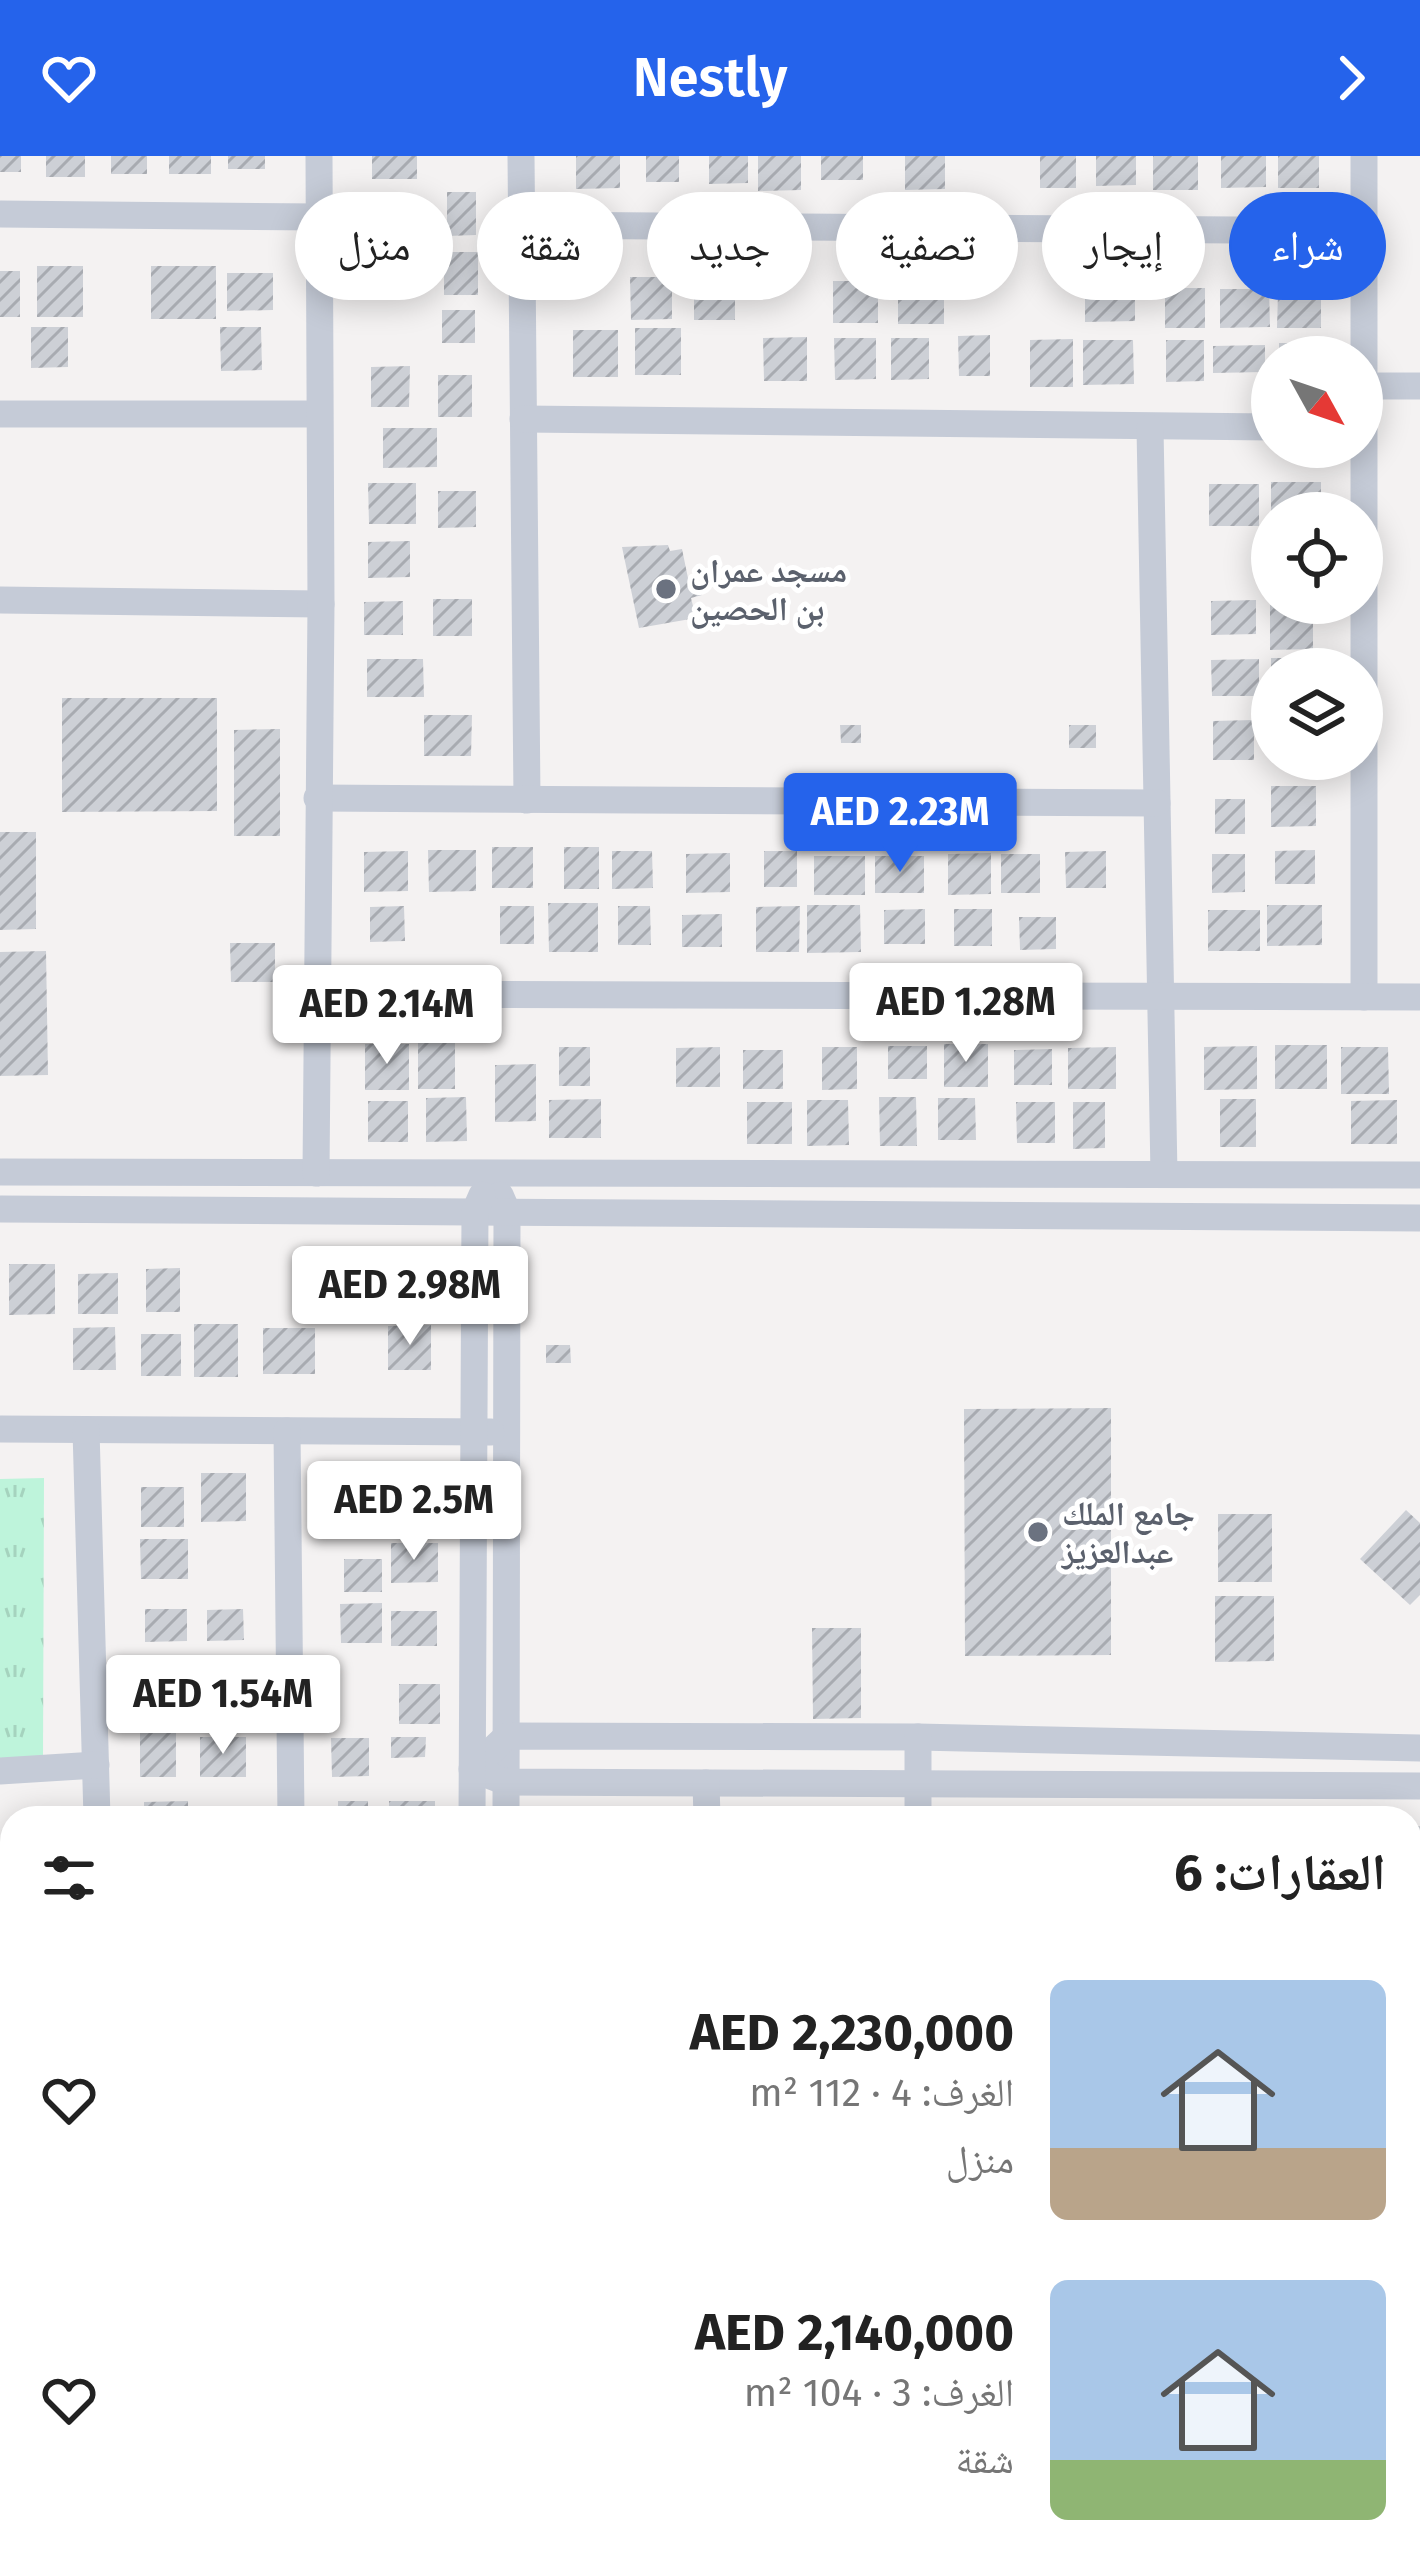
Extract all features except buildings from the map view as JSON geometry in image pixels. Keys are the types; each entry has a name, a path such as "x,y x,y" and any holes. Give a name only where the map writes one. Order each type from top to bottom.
{"street":[{"path":"319,156 319,192"},
{"path":"521,156 521,192"},
{"path":"1364,156 1364,192"},
{"path":"0,214 295,218"},
{"path":"623,226 1229,230"},
{"path":"316,1173 318,300"},
{"path":"522,300 527,800"},
{"path":"1364,300 1364,336"},
{"path":"1383,386 1420,386"},
{"path":"0,414 317,414"},
{"path":"523,418 1251,427"},
{"path":"1150,428 1164,1174"},
{"path":"1363,468 1364,997"},
{"path":"0,600 321,604"},
{"path":"317,798 1157,803"},
{"path":"316,994 1420,997"},
{"path":"0,1172 1420,1175"},
{"path":"472,1806 475,1210 491,1175"},
{"path":"491,1175 507,1211 506,1806"},
{"path":"0,1210 1420,1218"},
{"path":"0,1429 507,1432"},
{"path":"86,1430 97,1806"},
{"path":"287,1431 291,1806"},
{"path":"472,1769 507,1736 918,1737 1420,1748"},
{"path":"918,1737 918,1806"},
{"path":"0,1771 96,1765"},
{"path":"472,1769 506,1782 1420,1786"},
{"path":"706,1783 707,1806"}],"green space":[{"path":"44,1478 43,1761 0,1764 0,1479"}],"place":[{"name":"مسجد عمران بن الحصين","path":"666,589"},
{"name":"جامع الملك عبدالعزيز","path":"1038,1532"}]}
